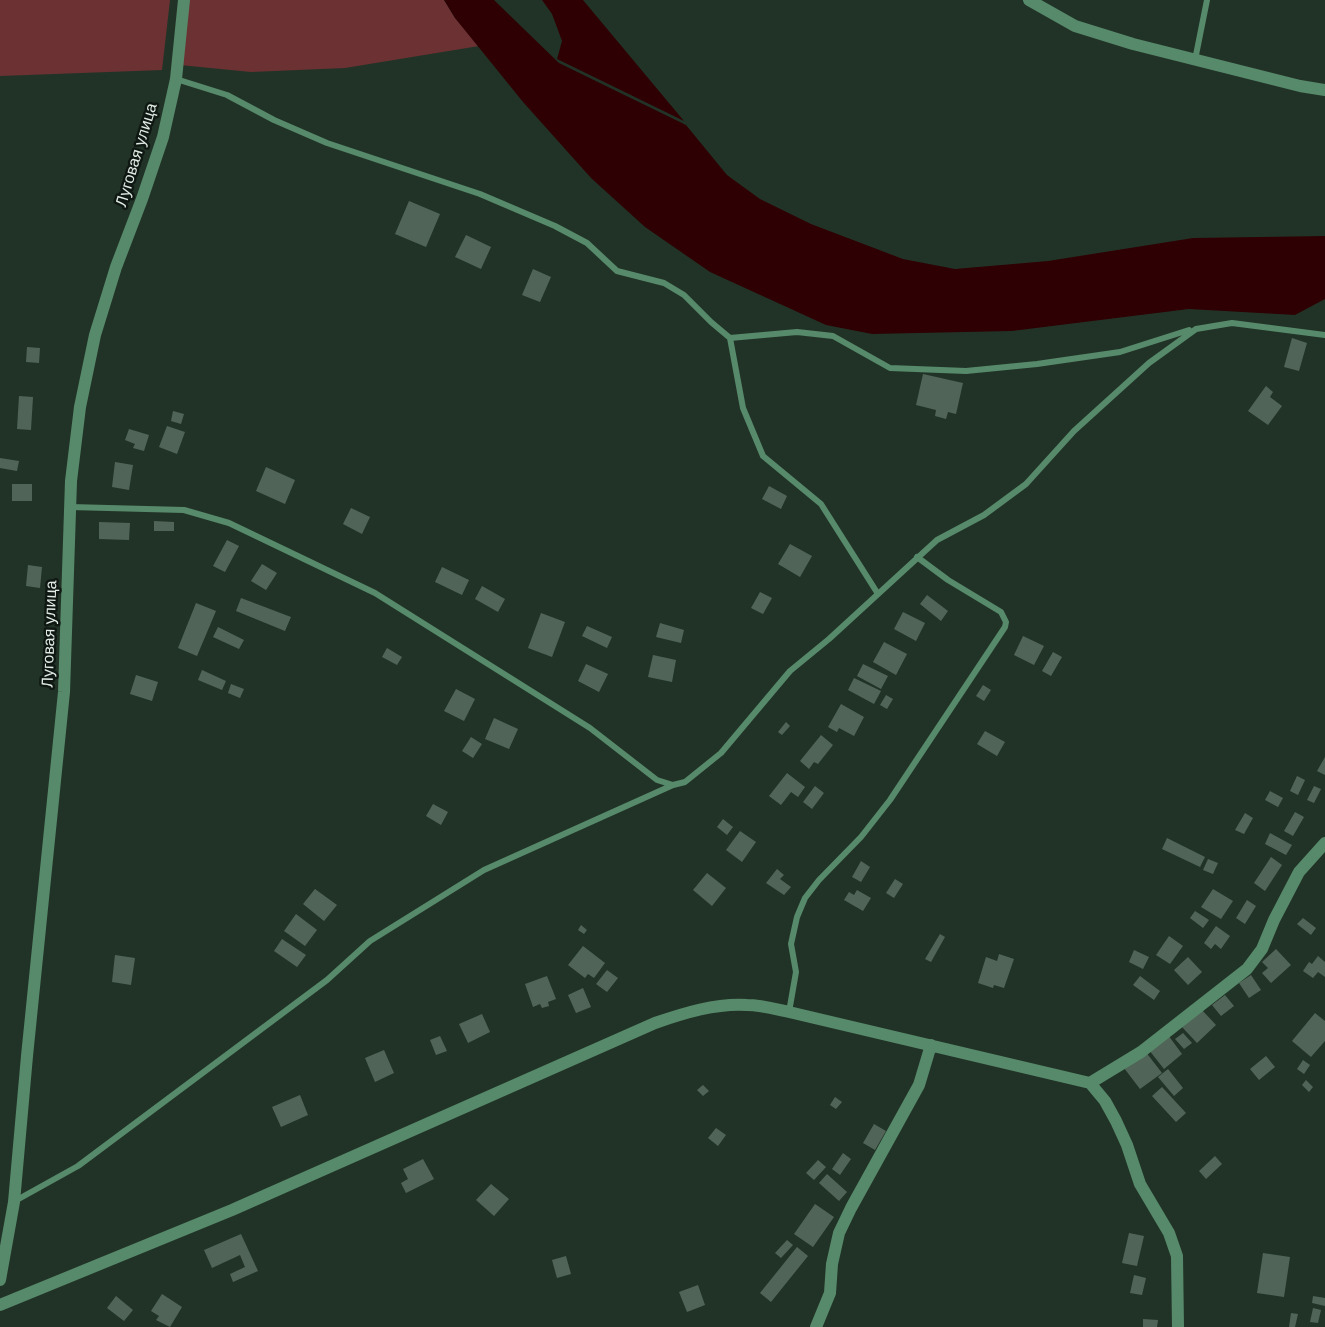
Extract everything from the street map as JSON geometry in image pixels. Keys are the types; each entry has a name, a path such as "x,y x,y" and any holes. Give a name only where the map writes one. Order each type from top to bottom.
{"street":[{"name":"Луговая улица","path":"0,1280 14,1202 64,692 70,507 80,406 95,335 116,267 163,137 176,79 184,0"},
{"path":"1034,2 1075,26 1133,44 1325,90"},
{"path":"1090,1083 1141,1052 1247,969 1262,949 1299,872 1325,843"},
{"path":"0,1305 232,1209 655,1023 724,1005 747,1005 789,1012 1090,1083 1105,1101 1116,1121 1140,1184 1169,1233 1178,1256 1178,1327"},
{"path":"816,1327 830,1293 832,1264 839,1233 919,1085 932,1045"}],"lane":[{"path":"1195,60 1207,0"},
{"path":"176,79 227,95 274,120 327,143 480,194 555,226 587,243 617,271 664,284 684,295 730,338 744,408 763,456 821,504 878,594"},
{"path":"730,338 798,332 833,336 890,368 966,371 1120,352 1196,329 1232,323 1325,335"},
{"path":"14,1202 78,1166 318,987 370,941 484,870 673,785 685,782 721,753 790,671 917,557 937,540 984,516 1026,484 1089,417 1149,363 1196,329"},
{"path":"70,507 184,510 229,523 375,593 590,728 657,780 673,785"},
{"path":"789,1012 796,972 791,944 797,917 805,898 819,880 861,837 890,800 1005,627 1006,622 1001,612 948,580 917,557"}],"shaded area":[{"path":"0,0 170,0 162,70 0,76"},
{"path":"189,0 444,0 455,18 479,46 345,68 251,72 180,65"},
{"path":"444,0 494,0 559,63 686,125 727,175 760,199 811,224 903,259 955,269 1048,261 1193,238 1325,236 1325,299 1295,315 1189,309 1012,331 872,334 826,325 710,272 645,227 591,178 523,102 455,18"},
{"path":"542,0 583,0 684,121 557,59 562,41 552,14"}],"building":[{"path":"409,201 440,214 426,247 395,234"},
{"path":"466,235 491,247 481,269 455,257"},
{"path":"533,269 551,277 540,302 522,295"},
{"path":"1292,338 1307,343 1299,371 1284,367"},
{"path":"27,347 40,348 39,363 26,362"},
{"path":"923,374 963,383 956,414 948,412 946,419 935,416 936,410 916,405"},
{"path":"1266,386 1273,392 1270,397 1282,406 1268,425 1248,411"},
{"path":"19,396 33,397 31,430 17,429"},
{"path":"173,411 184,414 181,424 171,421"},
{"path":"167,426 185,432 177,454 159,447"},
{"path":"129,429 149,435 144,451 133,448 135,444 125,440"},
{"path":"0,458 19,461 17,471 0,468"},
{"path":"115,462 133,465 129,490 112,487"},
{"path":"266,467 295,480 285,504 256,491"},
{"path":"12,484 32,484 32,501 12,501"},
{"path":"769,486 787,496 781,509 762,499"},
{"path":"351,508 370,517 362,534 343,524"},
{"path":"154,521 174,522 174,531 154,531"},
{"path":"99,522 130,523 129,540 99,539"},
{"path":"227,540 239,546 225,572 213,566"},
{"path":"790,544 812,556 800,577 778,564"},
{"path":"262,564 277,573 266,590 251,581"},
{"path":"28,565 42,567 40,588 26,586"},
{"path":"442,567 469,580 462,595 435,582"},
{"path":"482,586 505,599 498,612 475,599"},
{"path":"760,592 772,598 763,614 751,608"},
{"path":"927,595 948,611 941,621 920,604"},
{"path":"241,598 291,617 285,631 236,611"},
{"path":"196,603 216,611 197,656 178,648"},
{"path":"903,612 925,623 916,641 894,629"},
{"path":"541,613 565,622 552,657 528,648"},
{"path":"660,623 684,630 681,643 656,637"},
{"path":"587,626 612,637 607,648 582,636"},
{"path":"218,627 244,640 239,649 213,637"},
{"path":"1023,636 1044,646 1034,665 1014,655"},
{"path":"884,642 907,654 896,675 873,662"},
{"path":"387,648 402,657 397,665 382,657"},
{"path":"1053,652 1062,657 1051,676 1042,671"},
{"path":"653,655 676,660 672,682 648,677"},
{"path":"586,664 608,674 599,692 578,681"},
{"path":"863,664 888,676 881,689 857,676"},
{"path":"202,670 226,681 222,690 198,680"},
{"path":"136,675 158,682 152,701 130,694"},
{"path":"854,678 881,691 874,704 848,690"},
{"path":"231,684 244,689 240,698 228,693"},
{"path":"983,685 991,690 984,701 976,696"},
{"path":"456,689 475,699 464,721 444,711"},
{"path":"886,695 893,699 887,709 880,705"},
{"path":"841,704 864,717 854,736 839,728 837,732 828,727"},
{"path":"494,718 518,729 509,749 485,739"},
{"path":"786,722 790,726 782,735 778,732"},
{"path":"985,731 1005,742 997,756 977,744"},
{"path":"821,735 833,745 818,764 814,762 809,769 800,761"},
{"path":"471,737 482,744 473,758 462,751"},
{"path":"1325,757 1325,775 1317,771"},
{"path":"787,773 805,787 798,797 791,792 781,805 769,796"},
{"path":"1297,776 1305,780 1298,795 1290,791"},
{"path":"815,786 824,793 812,809 803,802"},
{"path":"1314,786 1321,789 1314,803 1307,800"},
{"path":"1270,791 1283,798 1278,807 1265,800"},
{"path":"433,804 448,812 441,825 426,816"},
{"path":"1295,812 1304,817 1293,836 1284,831"},
{"path":"1245,813 1253,818 1244,834 1235,830"},
{"path":"723,819 733,827 727,835 717,827"},
{"path":"740,831 756,842 742,862 726,850"},
{"path":"1270,833 1292,845 1286,855 1265,844"},
{"path":"1167,838 1205,857 1200,867 1162,849"},
{"path":"1271,857 1282,865 1265,891 1254,883"},
{"path":"1208,859 1218,863 1213,874 1203,870"},
{"path":"861,861 870,867 861,882 852,877"},
{"path":"777,869 784,875 780,879 791,887 784,895 766,883"},
{"path":"707,873 726,888 712,906 693,890"},
{"path":"895,879 903,884 894,898 886,893"},
{"path":"315,889 337,905 324,921 303,904"},
{"path":"1213,889 1233,901 1221,919 1201,907"},
{"path":"857,890 871,898 863,911 844,900 849,892 854,895"},
{"path":"1247,900 1256,906 1245,924 1236,918"},
{"path":"1195,911 1209,920 1203,928 1190,918"},
{"path":"296,914 317,930 305,946 284,931"},
{"path":"1303,918 1316,928 1311,935 1297,924"},
{"path":"581,925 587,930 584,934 578,930"},
{"path":"1216,926 1230,936 1221,949 1215,944 1211,949 1204,943"},
{"path":"940,934 945,937 931,962 925,959"},
{"path":"1169,936 1183,946 1170,964 1156,955"},
{"path":"282,939 306,955 297,967 274,951"},
{"path":"583,946 605,963 594,978 588,974 585,978 568,965"},
{"path":"1276,949 1291,965 1271,983 1262,973 1268,968 1262,962"},
{"path":"1134,950 1149,957 1143,969 1129,962"},
{"path":"999,954 1014,959 1004,988 994,985 993,988 978,983 986,957 997,961"},
{"path":"115,955 135,958 131,985 112,982"},
{"path":"1318,956 1325,962 1325,977 1318,972 1313,978 1303,971 1309,962 1312,964"},
{"path":"1188,957 1202,972 1188,985 1174,970"},
{"path":"607,970 618,978 607,992 596,984"},
{"path":"1251,975 1261,990 1249,998 1239,983"},
{"path":"547,976 556,999 548,1002 549,1006 542,1008 540,1004 533,1007 525,984"},
{"path":"1140,976 1160,991 1154,1000 1133,985"},
{"path":"583,988 591,1007 576,1013 568,995"},
{"path":"1225,995 1234,1006 1221,1016 1212,1005"},
{"path":"1201,1009 1216,1025 1197,1043 1182,1027"},
{"path":"1315,1013 1325,1021 1325,1041 1311,1057 1292,1041"},
{"path":"482,1014 490,1032 468,1043 459,1024"},
{"path":"1183,1033 1192,1043 1184,1049 1175,1039"},
{"path":"1168,1035 1182,1054 1164,1069 1149,1050"},
{"path":"440,1036 447,1051 436,1055 430,1040"},
{"path":"384,1050 394,1073 375,1082 365,1058"},
{"path":"1145,1051 1162,1073 1140,1089 1124,1068"},
{"path":"1266,1056 1275,1067 1259,1080 1250,1069"},
{"path":"1303,1060 1310,1065 1304,1074 1297,1069"},
{"path":"1168,1069 1183,1088 1174,1096 1158,1077"},
{"path":"1306,1080 1313,1087 1309,1092 1302,1085"},
{"path":"703,1085 709,1091 703,1096 697,1090"},
{"path":"1162,1087 1186,1113 1176,1122 1152,1096"},
{"path":"300,1095 308,1115 281,1127 272,1107"},
{"path":"835,1097 842,1102 836,1109 830,1105"},
{"path":"874,1124 886,1131 875,1150 863,1143"},
{"path":"716,1128 726,1135 718,1146 708,1138"},
{"path":"843,1153 851,1159 840,1175 832,1169"},
{"path":"1215,1156 1222,1164 1206,1179 1199,1171"},
{"path":"423,1159 434,1179 406,1193 401,1183 408,1179 403,1169"},
{"path":"818,1160 826,1167 814,1180 806,1173"},
{"path":"827,1174 847,1192 839,1201 819,1183"},
{"path":"491,1184 509,1199 494,1216 476,1200"},
{"path":"815,1204 834,1217 813,1247 794,1234"},
{"path":"1129,1233 1144,1236 1137,1266 1122,1263"},
{"path":"241,1234 258,1271 233,1282 230,1274 245,1267 240,1255 212,1268 204,1250"},
{"path":"787,1240 793,1245 781,1258 775,1253"},
{"path":"797,1247 808,1256 771,1302 760,1293"},
{"path":"1263,1253 1290,1257 1284,1297 1257,1293"},
{"path":"566,1256 571,1274 557,1278 552,1260"},
{"path":"1134,1275 1146,1278 1142,1295 1130,1293"},
{"path":"698,1285 705,1305 687,1312 679,1292"},
{"path":"162,1294 182,1307 170,1327 156,1320 159,1316 151,1311"},
{"path":"116,1296 133,1310 124,1321 107,1308"},
{"path":"1313,1296 1325,1298 1325,1306 1312,1303"},
{"path":"1313,1308 1321,1310 1318,1323 1310,1322"},
{"path":"1291,1313 1298,1314 1295,1327 1289,1327"},
{"path":"1143,1319 1158,1320 1157,1327 1143,1327"}]}
